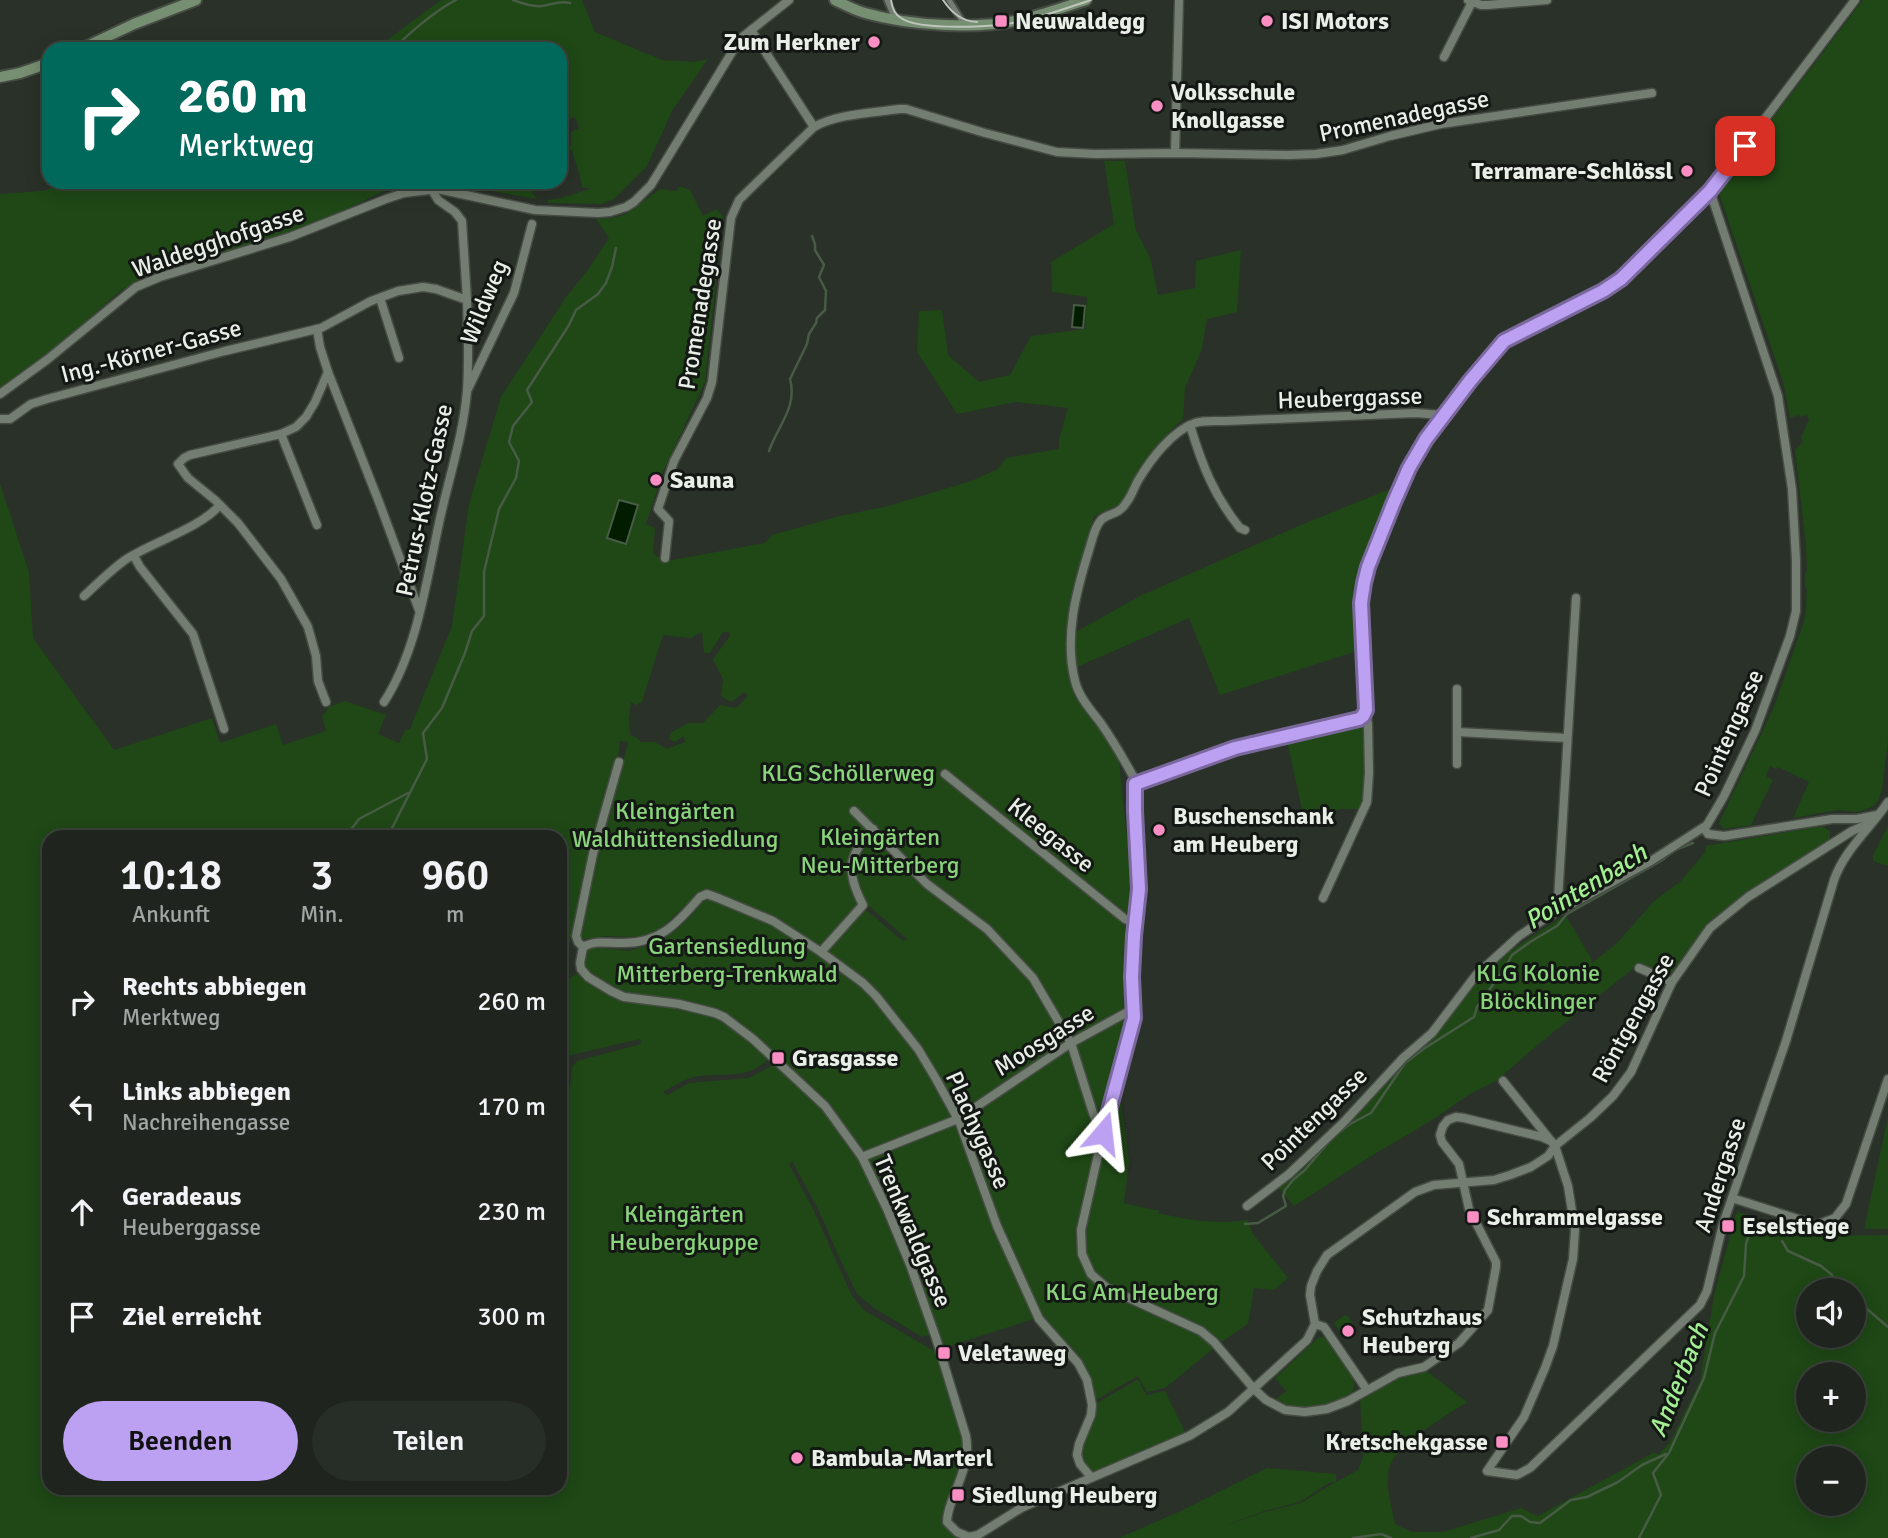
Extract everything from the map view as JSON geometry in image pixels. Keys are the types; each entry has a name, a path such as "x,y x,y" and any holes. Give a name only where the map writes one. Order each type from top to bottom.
{"main road":[{"path":"96,42 196,0"},
{"path":"835,0 861,12 923,24 998,23 1024,19 1086,0"},
{"path":"0,77 42,65"}],"street":[{"name":"Waldegghofgasse","path":"0,394 48,359 136,287 160,276 290,237 404,193 438,189 536,210 589,214 626,207 652,185 740,39 789,0"},
{"path":"887,0 895,19"},
{"path":"949,0 964,24"},
{"path":"1175,153 1179,0"},
{"path":"1444,57 1470,1 1488,5 1548,0"},
{"name":"Heuberggasse","path":"1190,425 1204,421 1415,413 1443,415 1504,341 1612,285 1630,271 1710,191 1855,0"},
{"path":"751,30 814,127"},
{"name":"Promenadegasse","path":"665,558 668,520 658,509 674,461 707,398 712,382 731,218 739,200 821,123 899,108 1057,152 1095,155 1316,155 1441,124 1652,93"},
{"name":"Petrus-Klotz-Gasse","path":"384,702 393,689 420,612 454,463 467,392 467,300 462,221 438,200 432,190"},
{"name":"Pointengasse","path":"1247,1206 1289,1174 1342,1124 1403,1058 1432,1033 1465,987 1497,955 1538,922 1651,861 1704,828 1724,796 1755,731 1790,636 1796,604 1792,489 1780,405 1710,191"},
{"name":"Wildweg","path":"467,392 514,293 532,224"},
{"name":"Ing.-Körner-Gasse","path":"0,419 10,419 31,404 47,399 317,329 398,291 423,287 449,292 467,300"},
{"path":"380,298 399,358"},
{"path":"317,329 328,372 420,612"},
{"path":"326,702 318,681 314,645 281,579 238,523 188,478 178,464 190,456 281,435 296,427 306,417 328,372"},
{"path":"1323,898 1363,813 1368,794 1368,723 1361,603 1364,583 1387,518 1409,468 1443,415"},
{"path":"1245,530 1240,528 1216,495 1190,425 1168,442 1148,464 1120,511 1103,518 1098,524 1073,614 1072,663 1077,689 1122,757 1135,784 1139,889 1132,977 1134,1018 1103,1133 1081,1235 1082,1254 1090,1274 1107,1288 1201,1331 1214,1342 1254,1390 1278,1407 1305,1412 1327,1409 1348,1401 1398,1373 1424,1367 1459,1343 1488,1310 1496,1262 1469,1209 1459,1164 1442,1142 1440,1135 1443,1126 1452,1118 1464,1118 1542,1137 1553,1144"},
{"path":"281,435 317,525"},
{"path":"84,596 127,559 204,518 220,505"},
{"path":"135,556 193,634 224,729"},
{"path":"1563,908 1558,900 1576,598"},
{"path":"1457,689 1457,764"},
{"path":"1135,784 1235,748 1359,719 1366,710"},
{"path":"1458,732 1567,738"},
{"path":"583,947 576,936 593,854 620,762"},
{"name":"Kleegasse","path":"944,774 1125,919 1136,923"},
{"name":"Andergasse","path":"1553,1144 1565,1172 1572,1207 1575,1230 1573,1259 1553,1346 1532,1402 1487,1471 1517,1475 1530,1468 1700,1305 1707,1291 1732,1198 1786,1041 1834,880 1848,852 1888,802"},
{"path":"854,811 927,884 987,929 1033,978 1071,1043 1093,1113 1103,1133"},
{"path":"1704,828 1708,834 1724,836 1832,818 1878,815"},
{"name":"Röntgengasse","path":"1315,1324 1311,1286 1317,1270 1333,1250 1415,1192 1434,1185 1494,1180 1520,1172 1548,1156 1553,1144 1590,1118 1613,1096 1630,1072 1672,982 1710,928 1748,897 1852,831 1868,824 1878,815"},
{"path":"821,952 863,905 856,891 852,866 855,850 873,829"},
{"name":"Plachygasse","path":"583,947 592,942 626,943 651,940 664,933 700,897 707,894 773,921 863,983 918,1049 936,1079 958,1119 997,1226 1039,1319 1078,1363 1087,1380 1092,1405 1091,1415 1077,1455 1080,1464 1091,1477"},
{"name":"Trenkwaldgasse","path":"583,947 581,969 588,977 611,991 624,997 679,1004 715,1013 740,1027 825,1106 862,1157 911,1267 966,1436 967,1456 947,1512 947,1522 957,1532 969,1537 978,1535 1021,1508 1091,1477"},
{"path":"1639,968 1672,982"},
{"name":"Moosgasse","path":"862,1157 958,1119 1071,1043 1133,1009"},
{"path":"1732,1198 1816,1225 1835,1218 1846,1204 1854,1184 1888,1079"},
{"path":"1503,1081 1553,1144"},
{"path":"1091,1477 1199,1431 1228,1412 1303,1345 1315,1324 1324,1327 1367,1390"}],"green space":[{"path":"441,0 582,0 595,32 662,60 693,62 708,59 673,109 647,166 614,199 601,204 548,203 548,200 592,188 583,188 572,150 567,151 567,146 571,145 571,132 579,128 575,117 567,120 567,42 384,42"},
{"path":"1863,0 1888,0 1888,740 1882,789 1878,801 1865,810 1838,810 1793,818 1809,782 1778,767 1776,769 1770,766 1766,776 1773,780 1751,825 1724,829 1719,823 1774,707 1806,610 1806,546 1795,450 1803,442 1801,437 1809,420 1807,415 1790,418 1783,382 1718,190"},
{"path":"1104,161 1125,161 1136,231 1150,257 1158,295 1195,288 1196,261 1241,250 1237,312 1207,319 1202,349 1185,388 1183,419 1145,461 1126,498 1094,517 1076,579 1065,634 1068,665 1075,691 1119,761 1126,830 1135,882 1128,989 1131,1019 1110,1102 1121,1104 1129,1161 1124,1203 1192,1220 1247,1220 1253,1234 1288,1278 1274,1290 1254,1288 1248,1324 1165,1388 1147,1392 1138,1376 1094,1401 1083,1364 1043,1316 943,1348 938,1332 922,1337 874,1308 857,1294 819,1211 792,1161 789,1164 814,1211 852,1296 865,1311 938,1355 964,1445 962,1467 943,1519 951,1531 961,1538 0,1538 0,484 29,572 33,638 114,750 212,718 220,743 276,724 283,745 326,731 322,717 329,707 345,701 386,715 378,734 399,743 405,730 410,729 452,626 469,504 501,397 566,297 609,238 596,219 626,214 660,189 676,191 680,186 690,190 703,216 716,209 723,216 705,382 663,472 646,524 655,528 653,554 666,561 765,543 772,535 888,506 971,481 998,469 1006,458 1059,449 1059,439 1068,408 1015,402 957,414 917,352 919,311 942,310 948,355 979,382 1010,375 1031,336 1085,329 1087,297 1052,292 1051,262 1114,224","holes":["702,632 704,653 710,653 723,632 729,632 730,636 713,659 723,679 721,696 731,702 745,692 748,696 736,708 720,705 703,723 688,723 670,733 669,739 674,742 684,736 685,742 667,749 655,742 641,742 630,735 631,702 636,705 642,702 663,635 690,638","929,879 941,891 959,904 952,909 921,882","649,996 687,1001 720,1013 736,1021 779,1058 775,1064 749,1078 689,1083 667,1095 663,1092 690,1078 743,1073 770,1058 727,1022 708,1014 648,1003"]},
{"path":"391,189 289,233 142,278 120,291 65,340 0,388 0,194 43,191"},
{"path":"479,189 529,189 537,199"},
{"path":"1395,487 1367,555 1356,592 1357,651 1220,695 1189,618 1077,667 1073,653 1074,633 1140,596 1296,527"},
{"path":"1363,724 1366,767 1361,809 1303,814 1287,741"},
{"path":"1888,825 1888,866 1873,861 1873,856"},
{"name":"KLG Kolonie Blöcklinger","path":"1822,826 1830,831 1830,839 1742,896 1708,922 1669,976 1640,963 1496,1081 1470,1094 1294,1206 1277,1186 1310,1156 1475,982 1508,952 1565,915 1592,963 1617,943 1654,901 1681,881 1706,851 1705,846"},
{"path":"1888,1117 1888,1229 1864,1229"},
{"path":"1739,1212 1809,1236 1888,1235 1888,1538 1119,1538 1267,1468 1336,1474 1336,1482 1358,1470 1363,1457 1360,1397 1396,1377 1424,1369 1467,1402 1411,1441 1393,1460 1389,1469 1388,1490 1395,1524 1412,1532 1443,1532 1521,1508 1538,1516 1653,1453 1659,1454 1670,1442 1700,1381 1714,1295 1736,1214","holes":["1335,1482 1301,1503 1264,1512 1211,1531 1264,1511 1300,1502 1329,1483"]},
{"path":"1345,1315 1355,1327 1343,1336 1334,1323"},
{"path":"1319,1337 1327,1340 1352,1376 1352,1393 1345,1399 1325,1406 1296,1408 1274,1401 1286,1391 1275,1378"},
{"path":"1138,1379 1146,1395 1165,1391 1186,1434 1095,1472 1083,1463 1081,1452 1091,1427 1095,1404"}],"shaded area":[{"path":"1074,305 1085,306 1083,328 1072,327"},
{"path":"619,500 638,505 626,544 607,538"}],"waterway":[{"path":"401,42 431,16 456,0"},
{"path":"513,0 538,6 558,2 570,3"},
{"path":"769,451 789,408 792,389 790,379 817,318 825,310 826,291 819,277 824,265 815,250 812,236"},
{"path":"391,830 427,759 423,733 442,708 472,631 484,616 484,572 499,509 516,478 519,461 509,442 513,426 532,402 527,390 576,310 598,294 606,283 616,248"},
{"path":"351,830 359,819 408,793"},
{"name":"Pointenbach","path":"1332,1138 1371,1113 1405,1063 1474,1017 1477,1007 1512,955 1557,926 1567,914 1661,861 1675,850 1693,843"},
{"name":"Pointenbach","path":"1245,1224 1258,1223 1286,1206 1283,1196 1285,1190 1328,1143"},
{"name":"Anderbach","path":"1639,1538 1661,1495 1653,1473 1669,1453 1704,1378 1715,1333 1744,1276 1746,1244 1751,1229"},
{"path":"1782,1241 1788,1251 1821,1266 1834,1278"},
{"path":"1866,1308 1888,1327"},
{"path":"1471,1538 1499,1530 1512,1516 1521,1516 1530,1522 1540,1523 1571,1500 1587,1497 1618,1482 1642,1465 1666,1454"},
{"path":"1353,1538 1381,1534 1391,1538"}],"tram line":[{"path":"891,0 897,15 910,22 958,27 1018,22 1091,0"},
{"path":"943,0 957,16 977,22"}],"place":[{"name":"Neuwaldegg","path":"1001,21"},
{"name":"ISI Motors","path":"1267,21"},
{"name":"Zum Herkner","path":"874,42"},
{"name":"Volksschule Knollgasse","path":"1157,106"},
{"name":"Terramare-Schlössl","path":"1687,171"},
{"name":"Sauna","path":"656,480"},
{"name":"Buschenschank am Heuberg","path":"1159,830"},
{"name":"Grasgasse","path":"778,1058"},
{"name":"Schrammelgasse","path":"1473,1217"},
{"name":"Eselstiege","path":"1728,1226"},
{"name":"Schutzhaus Heuberg","path":"1348,1331"},
{"name":"Veletaweg","path":"944,1353"},
{"name":"Kretschekgasse","path":"1502,1442"},
{"name":"Bambula-Marterl","path":"797,1458"},
{"name":"Siedlung Heuberg","path":"958,1495"}],"route":[{"path":"1103,1133 1134,1018 1132,977 1139,889 1135,784 1235,748 1363,716 1366,710 1361,603 1364,583 1394,502 1415,456 1426,439 1504,341 1603,291 1621,279 1710,191 1745,146"}],"park label":[{"name":"KLG Schöllerweg","path":"848,773"},
{"name":"Kleingärten Waldhüttensiedlung","path":"675,825"},
{"name":"Kleingärten Neu-Mitterberg","path":"880,851"},
{"name":"Gartensiedlung Mitterberg-Trenkwald","path":"727,960"},
{"name":"Kleingärten Heubergkuppe","path":"684,1228"},
{"name":"KLG Am Heuberg","path":"1132,1292"}]}
